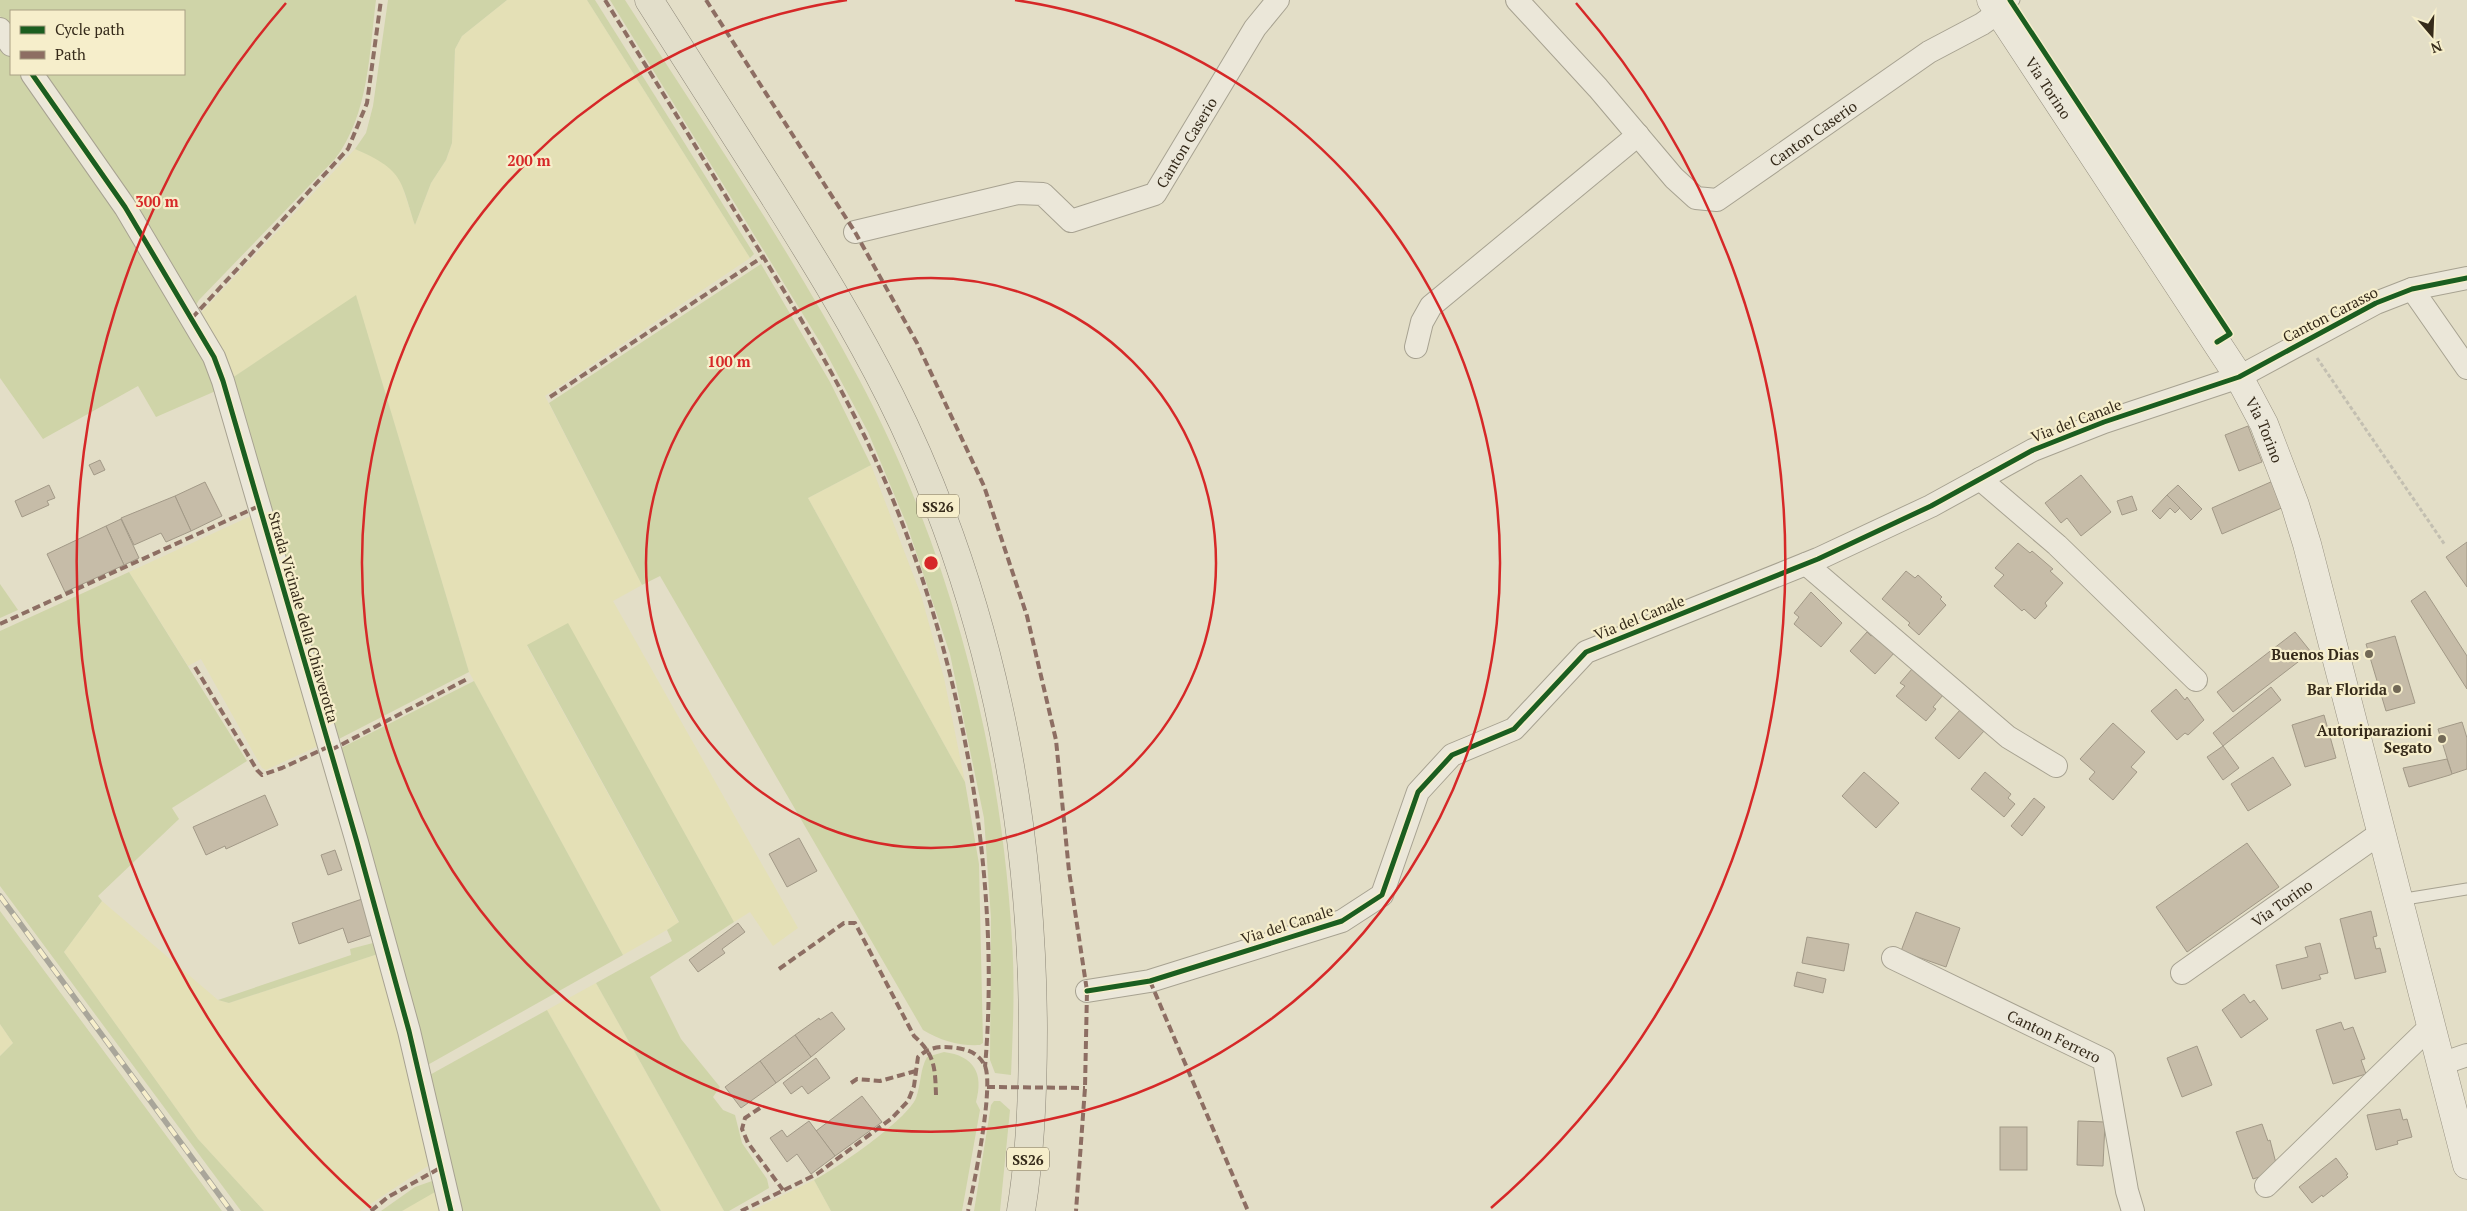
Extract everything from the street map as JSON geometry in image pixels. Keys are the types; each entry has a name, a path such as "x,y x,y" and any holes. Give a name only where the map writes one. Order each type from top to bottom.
{"main road":[{"name":"SS26","path":"649,0 810,254 868,352 915,452 947,530 983,643 1011,767 1029,906 1032,967 1033,1078 1032,1107 1021,1211"}],"street":[{"name":"Canton Caserio","path":"855,232 1018,193 1043,194 1071,221 1155,194 1255,28 1278,0"},
{"name":"Canton Caserio","path":"1517,0 1674,178 1696,198 1717,200 1929,52 1982,24 2001,4"},
{"name":"Via Torino","path":"2001,4 2239,377 2264,424 2295,505 2382,832 2467,1165"},
{"path":"0,29 10,44"},
{"name":"Strada Vicinale della Chiaverotta","path":"33,75 125,207 214,357 223,381 370,889 409,1031 451,1211"},
{"path":"1416,347 1422,322 1431,306 1638,135"},
{"name":"Canton Carasso","path":"2239,377 2376,303 2412,289 2467,278"},
{"path":"2412,289 2467,368"},
{"name":"Via del Canale","path":"1087,991 1150,981 1342,921 1382,895 1418,792 1452,755 1514,729 1586,652 1806,564 1923,510 2033,450 2104,422 2239,377"},
{"path":"1980,479 2057,545 2196,680"},
{"path":"1806,564 2008,737 2056,766"},
{"name":"Via Torino","path":"2182,973 2382,832"},
{"name":"Canton Ferrero","path":"1892,958 2104,1060 2127,1191 2133,1211"},
{"path":"2266,1186 2431,1026"},
{"path":"2441,1064 2467,1055"}],"lane":[{"path":"2399,900 2467,889"}],"path":[{"path":"2305,341 2445,545"}],"shaded area":[{"path":"507,0 587,0 750,258 545,396 642,585 613,601 798,928 773,946 750,912 734,922 568,624 527,646 679,923 623,955 469,672 356,296 229,380 197,317 355,149 379,159 394,170 402,185 415,225 431,183 446,160 452,143 455,49 462,36"},
{"path":"871,465 921,595 944,678 965,782 808,498"},
{"path":"253,515 320,742 316,747 266,770 262,768 201,659 188,666 129,572"},
{"path":"102,901 218,1000 229,1003 381,953 431,1161 428,1166 360,1211 264,1211 198,1139 64,952"},
{"path":"596,983 724,1211 661,1211 547,1010"},
{"path":"0,1024 13,1043 0,1056"},
{"path":"814,1180 831,1211 751,1211"},
{"path":"442,1188 447,1211 402,1211 408,1206"}],"green space":[{"path":"0,0 376,0 366,83 355,123 346,141 335,159 199,300 193,310 41,75 185,75 185,10 10,10 10,31 0,16"},
{"path":"388,0 507,0 462,36 455,49 452,143 446,160 431,183 415,225 406,196 397,177 383,163 355,149 366,133 373,106"},
{"path":"587,0 595,0 754,254 750,258"},
{"path":"610,0 625,0 775,234 859,379 891,444 920,512 966,651 983,723 996,795 1006,867 1013,957 1011,1075 995,1073 990,1060 991,918 984,818 950,654 907,525 868,432 823,347"},
{"path":"0,40 10,55 10,75 24,75 99,182 198,342 218,390 156,417 138,386 43,439 0,378"},
{"path":"761,264 830,382 871,465 808,498 965,782 979,864 983,1043 980,1045 950,1042 923,1030 660,576 642,585 549,403"},
{"path":"356,295 469,672 335,741 229,380"},
{"path":"129,572 247,761 172,808 179,819 98,896 102,901 64,952 198,1139 264,1211 241,1211 0,886 0,631"},
{"path":"0,584 18,610 0,618"},
{"path":"568,623 734,922 650,977 681,1039 720,1087 713,1097 723,1110 735,1115 742,1143 767,1179 769,1188 729,1211 724,1211 596,983 672,941 667,930 679,922 527,645"},
{"path":"474,681 623,955 424,1067 337,750"},
{"path":"0,911 222,1211 0,1211 0,1056 13,1043 0,1024"},
{"path":"373,943 381,953 229,1003 218,1000 351,955 350,949"},
{"path":"547,1010 661,1211 458,1211 426,1077"},
{"path":"944,1052 963,1057 969,1062 977,1074 979,1083 976,1102 980,1110 962,1211 831,1211 814,1180 854,1155 899,1119 916,1098 927,1057"},
{"path":"994,1101 1000,1101 1010,1110 1000,1211 974,1211 991,1105"},
{"path":"435,1180 442,1188 402,1211 381,1211 415,1187"}],"building":[{"path":"2248,426 2262,462 2239,471 2225,435"},
{"path":"100,460 105,470 94,475 89,465"},
{"path":"2081,475 2111,512 2081,536 2067,518 2061,523 2045,503"},
{"path":"2273,481 2284,507 2222,534 2212,508"},
{"path":"205,482 222,516 191,531 175,496"},
{"path":"49,485 55,498 47,501 49,505 22,517 15,501"},
{"path":"2178,485 2202,509 2191,520 2167,495"},
{"path":"2167,495 2180,508 2175,513 2170,508 2160,519 2152,511"},
{"path":"175,496 191,531 166,542 161,533 134,545 121,518"},
{"path":"2132,496 2137,510 2122,515 2117,501"},
{"path":"121,519 139,558 124,565 106,526"},
{"path":"106,526 124,565 65,592 47,554"},
{"path":"2467,542 2467,587 2446,557"},
{"path":"2018,543 2030,553 2032,551 2053,569 2050,571 2063,583 2045,603 2047,606 2035,619 2024,609 2022,611 1994,586 2004,575 1995,568"},
{"path":"1906,571 1915,578 1918,575 1942,597 1940,599 1946,605 1919,635 1908,625 1910,623 1882,599"},
{"path":"2425,591 2467,656 2467,689 2411,601"},
{"path":"1811,592 1842,623 1821,647 1794,624 1799,617 1794,613"},
{"path":"1867,632 1871,636 1874,634 1895,652 1875,674 1850,651"},
{"path":"2295,632 2311,652 2233,712 2217,692"},
{"path":"2395,636 2415,703 2386,711 2366,644"},
{"path":"1912,669 1943,695 1933,707 1936,709 1926,721 1896,696 1905,686 1900,683"},
{"path":"2271,687 2281,700 2223,746 2213,733"},
{"path":"2176,689 2185,700 2187,697 2204,720 2188,735 2185,733 2177,740 2151,711"},
{"path":"1960,710 1984,731 1959,759 1935,738"},
{"path":"2324,715 2336,758 2305,767 2292,725"},
{"path":"2462,722 2467,738 2467,769 2452,774 2438,729"},
{"path":"2113,723 2145,752 2131,767 2137,772 2113,800 2089,779 2095,772 2080,759"},
{"path":"2223,746 2239,768 2223,780 2207,757"},
{"path":"2273,757 2291,785 2248,811 2231,784"},
{"path":"2447,759 2452,774 2409,787 2403,768"},
{"path":"1864,772 1899,803 1876,828 1842,796"},
{"path":"1985,772 2011,794 2008,798 2015,804 2004,817 1971,789"},
{"path":"265,795 278,825 226,849 225,846 206,855 193,827"},
{"path":"2034,798 2045,807 2022,836 2011,826"},
{"path":"799,838 817,871 787,887 769,854"},
{"path":"2247,843 2279,887 2187,952 2156,907"},
{"path":"335,850 342,870 328,875 321,855"},
{"path":"365,898 378,933 348,943 343,928 299,944 292,923"},
{"path":"2371,911 2377,936 2373,937 2376,949 2380,948 2386,972 2355,979 2340,919"},
{"path":"1916,912 1960,928 1946,967 1901,951"},
{"path":"738,923 745,932 722,949 725,953 698,972 689,960"},
{"path":"1807,937 1849,944 1844,971 1802,963"},
{"path":"2320,943 2328,973 2319,975 2321,979 2282,989 2276,965 2308,957 2305,947"},
{"path":"1797,972 1826,979 1823,993 1794,986"},
{"path":"2244,994 2250,1003 2254,1000 2268,1019 2241,1038 2222,1010"},
{"path":"832,1012 845,1029 811,1057 795,1035 819,1018 820,1020"},
{"path":"2341,1022 2344,1030 2353,1027 2365,1059 2361,1060 2366,1074 2333,1084 2316,1030"},
{"path":"795,1035 811,1057 776,1083 760,1061"},
{"path":"2197,1046 2212,1085 2182,1097 2167,1058"},
{"path":"816,1058 830,1078 808,1094 802,1086 791,1094 783,1083"},
{"path":"760,1061 776,1083 741,1108 725,1087"},
{"path":"862,1096 882,1122 835,1156 816,1131"},
{"path":"2400,1109 2403,1120 2407,1119 2412,1137 2397,1141 2398,1144 2376,1150 2367,1115"},
{"path":"809,1121 835,1156 811,1174 797,1154 787,1162 770,1138 782,1130 787,1137"},
{"path":"2078,1121 2105,1122 2103,1166 2077,1165"},
{"path":"2262,1124 2268,1141 2270,1140 2278,1171 2253,1179 2236,1132"},
{"path":"2000,1127 2027,1127 2027,1170 2000,1170"},
{"path":"2336,1158 2348,1174 2346,1175 2348,1177 2323,1197 2322,1195 2312,1203 2299,1187"}],"railway":[{"path":"0,896 231,1211"}],"marked path":[{"path":"192,318 348,149 367,103 381,0"},
{"path":"605,0 834,377 864,435 896,507 924,584 947,663 965,744 979,825 986,907 989,988 985,1067"},
{"path":"706,0 855,232 917,343 984,486 1027,616 1056,740 1069,871 1087,991 1085,1088 1076,1211"},
{"path":"550,397 764,256"},
{"path":"0,624 259,506"},
{"path":"195,667 257,770 262,775 330,746"},
{"path":"331,750 467,679"},
{"path":"779,969 844,923 855,923 914,1036 930,1056 934,1069 936,1095"},
{"path":"1150,981 1248,1211"},
{"path":"741,1211 817,1174 892,1118 908,1101 914,1086 918,1057 932,1049 946,1047 974,1053 983,1062 987,1077 982,1137 968,1211"},
{"path":"851,1083 857,1079 880,1081 916,1071"},
{"path":"987,1087 1085,1088"},
{"path":"760,1108 745,1118 742,1129 748,1143 783,1190"},
{"path":"371,1211 388,1197 440,1168"}],"cycle path":[{"path":"2010,0 2230,334 2217,342"},
{"path":"33,75 125,207 214,357 223,381 357,842 409,1031 451,1211"},
{"path":"1087,991 1150,981 1342,921 1382,895 1418,792 1452,755 1514,729 1586,652 1818,559 1931,506 2033,450 2104,422 2239,377 2376,303 2412,289 2467,278"}],"place":[{"name":"Buenos Dias","path":"2369,654"},
{"name":"Bar Florida","path":"2397,689"},
{"name":"Autoriparazioni Segato","path":"2442,739"}]}
